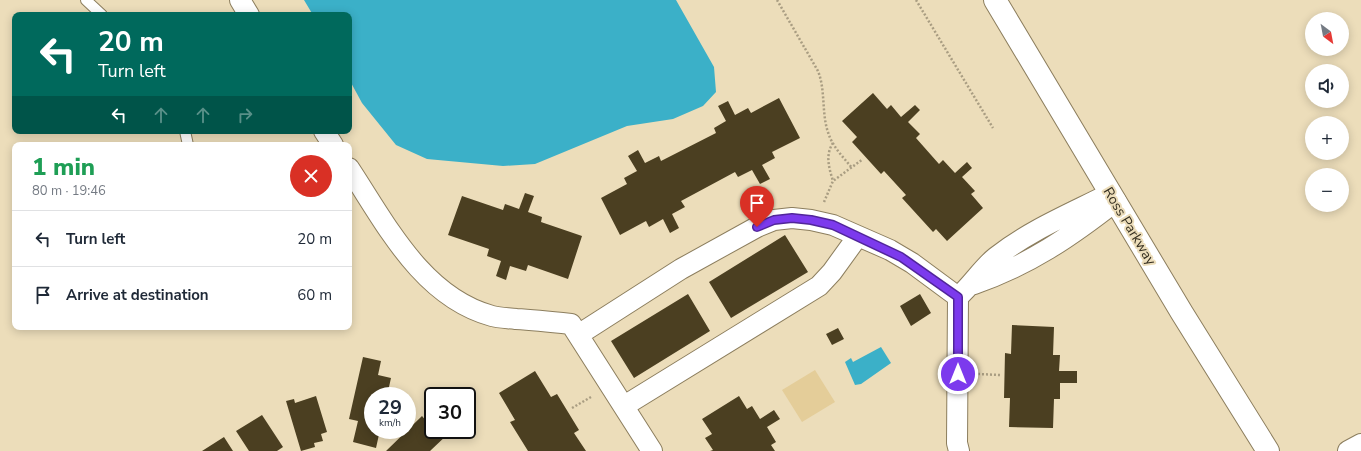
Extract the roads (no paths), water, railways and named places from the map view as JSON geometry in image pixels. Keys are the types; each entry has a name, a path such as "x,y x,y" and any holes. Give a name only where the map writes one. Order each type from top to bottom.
{"street":[{"path":"240,0 247,12"},
{"name":"Ross Parkway","path":"995,0 1182,313 1268,451"},
{"path":"352,172 420,270 441,291 459,302 492,316 574,329 757,227 774,220 792,218 818,221 833,225 890,250 965,291"},
{"path":"959,451 958,443 965,291 995,258 1021,239 1113,197"},
{"path":"624,406 819,286 832,272 858,236"},
{"path":"574,329 652,451"},
{"path":"1348,451 1361,444"}],"lane":[{"path":"86,0 99,12"}],"water":[{"path":"304,0 676,0 714,67 716,92 703,106 673,119 627,126 535,164 503,166 427,159 396,145 362,103 352,85 352,12 311,12"},
{"path":"881,347 891,363 861,384 855,385 845,362 851,358 853,362"}]}
